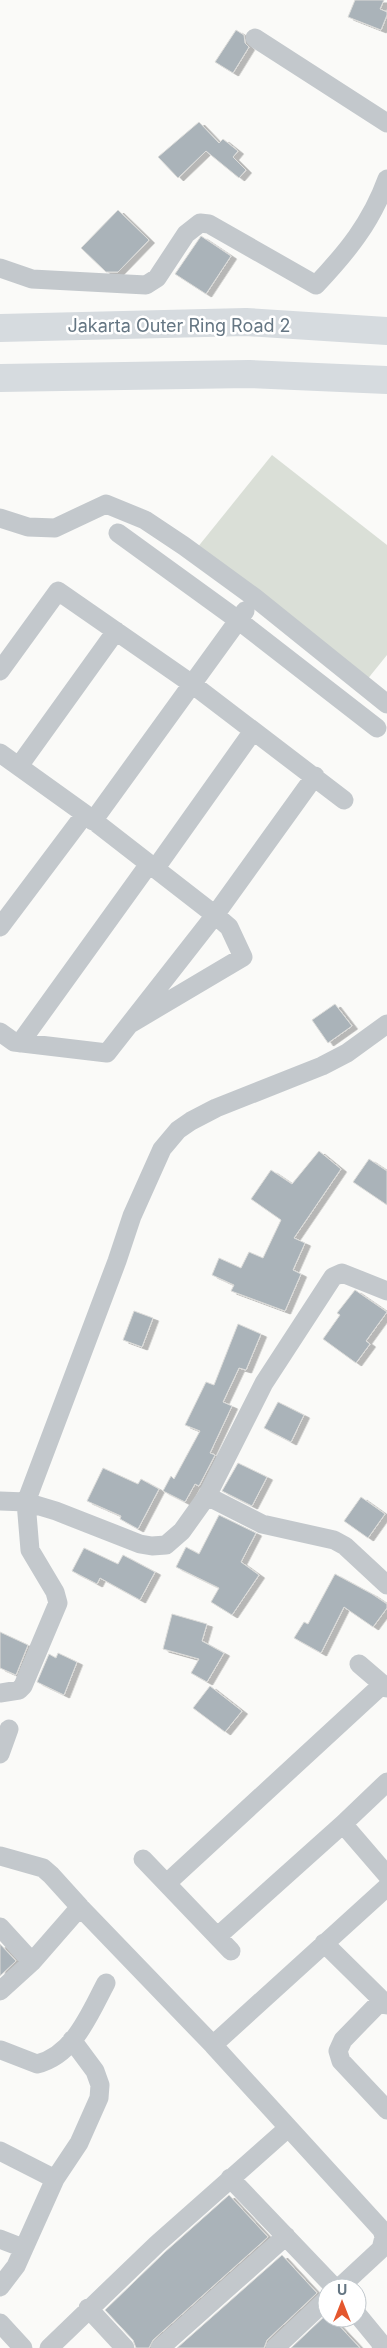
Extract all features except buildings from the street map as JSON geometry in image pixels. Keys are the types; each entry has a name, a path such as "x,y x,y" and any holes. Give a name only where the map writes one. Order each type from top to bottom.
{"highway":[{"name":"Jakarta Outer Ring Road 2","path":"0,328 246,322 387,331"},
{"path":"0,378 249,374 387,380"}],"street":[{"path":"255,38 387,123"},
{"path":"0,282 32,279 146,285 158,278 186,234 200,223 208,224 316,285 348,251 367,222 387,179"},
{"path":"0,268 32,279"},
{"path":"0,518 28,527 55,528 101,505 145,520 254,597 387,704"},
{"path":"118,534 238,620 377,728"},
{"path":"0,671 58,591 192,684 344,800"},
{"path":"0,927 89,818 192,684 254,597"},
{"path":"116,631 7,763 89,818 215,914 229,927 243,958 130,1024"},
{"path":"20,1043 253,731"},
{"path":"0,1032 14,1042 107,1053 215,914 314,776"},
{"path":"0,1693 20,1690 23,1686 58,1603 55,1592 30,1550 26,1502 117,1262 132,1216 162,1149 178,1130 191,1121 216,1108 339,1057 365,1042 387,1024"},
{"path":"0,1501 26,1502 56,1511 129,1540 152,1546 166,1545 173,1541 207,1496 264,1383 333,1277 342,1273 387,1291"},
{"path":"207,1496 262,1524 334,1540 345,1546 387,1585"},
{"path":"166,1883 385,1686 359,1664"},
{"path":"0,1754 9,1729"},
{"path":"218,1936 387,1782"},
{"path":"213,2045 386,1888 343,1824"},
{"path":"0,1856 43,1868 52,1875 80,1907 213,2045 376,2224 384,2237 381,2249 350,2278"},
{"path":"143,1859 231,1951"},
{"path":"0,1991 32,1962 80,1907"},
{"path":"0,1927 32,1962"},
{"path":"324,1943 385,2003 343,2040 338,2050 340,2060 387,2110"},
{"path":"1,2050 37,2064 56,2056 79,2033 106,1983"},
{"path":"0,2287 16,2266 55,2179 79,2143 99,2098 100,2085 95,2071 72,2040"},
{"path":"49,2348 88,2308 230,2178 288,2128"},
{"path":"0,2152 55,2179"},
{"path":"230,2178 326,2278"},
{"path":"160,2348 286,2236"},
{"path":"0,2239 23,2248"},
{"path":"88,2308 125,2348"},
{"path":"275,2348 317,2308"},
{"path":"0,2322 24,2348"},
{"path":"367,2326 380,2342 382,2348"}],"shaded area":[{"path":"272,455 387,545 387,655 366,681 197,548"}]}
